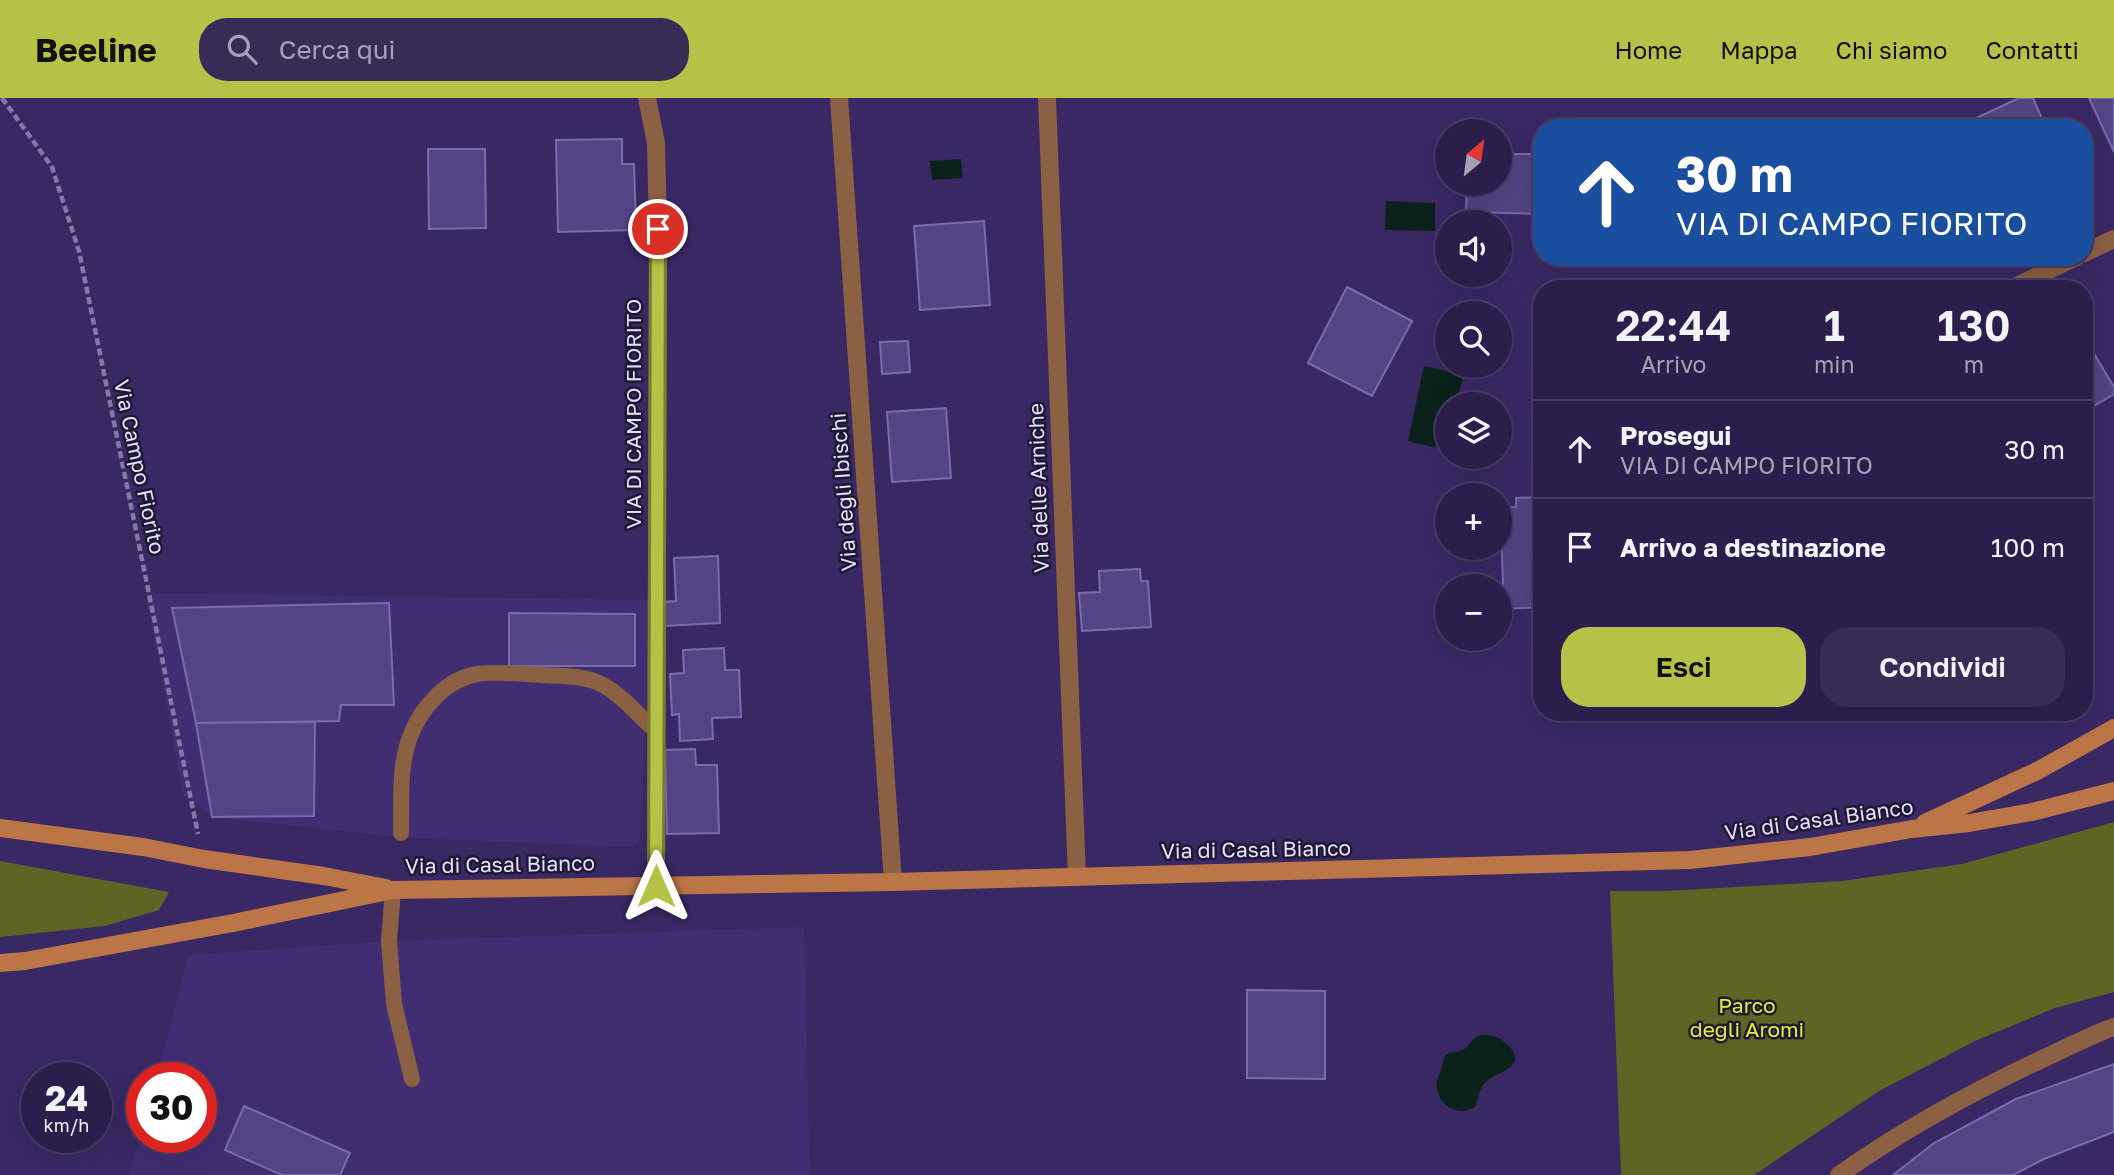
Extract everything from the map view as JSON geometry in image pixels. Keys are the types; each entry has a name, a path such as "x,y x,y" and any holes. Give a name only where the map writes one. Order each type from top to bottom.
{"main road":[{"path":"1912,829 2039,770 2114,728"},
{"name":"Via di Casal Bianco","path":"0,963 25,961 233,923 393,890 893,882 1690,860 1810,847 1912,829 1969,823 2020,814 2114,791"},
{"name":"Via di Casal Bianco","path":"0,828 143,847 204,859 324,876 393,890"}],"street":[{"name":"VIA DI CAMPO FIORITO","path":"647,98 656,143 658,229 656,886"},
{"name":"Via degli Ibischi","path":"839,98 893,882"},
{"name":"Via delle Arniche","path":"1047,98 1077,877"},
{"path":"2093,249 2114,239"},
{"path":"2029,280 2058,266"},
{"path":"1839,1175 1954,1103 2114,1027"}],"lane":[{"path":"401,833 404,761 412,732 422,714 439,694 467,677 496,673 566,677 596,682 612,691 656,731"},
{"path":"393,890 389,941 394,1004 412,1079"}],"path":[{"name":"Via Campo Fiorito","path":"2,98 52,167 79,251 204,859"}],"shaded area":[{"path":"961,159 963,178 932,180 930,161"},
{"path":"1386,201 1435,203 1435,231 1385,230"},
{"path":"1424,366 1435,369 1435,378 1462,378 1459,392 1435,392 1435,447 1408,441"},
{"path":"146,593 650,600 640,838 633,847 409,838 212,817 183,795"},
{"path":"804,927 810,1175 129,1175 135,1153 217,1153 217,1062 160,1062 189,955 389,941"},
{"path":"1483,1035 1494,1036 1503,1041 1509,1046 1515,1060 1507,1069 1483,1085 1475,1107 1457,1110 1446,1105 1439,1095 1437,1080 1444,1057 1464,1050 1475,1038"}],"green space":[{"name":"Parco degli Aromi","path":"2114,822 2114,992 2055,1008 1975,1041 1879,1091 1754,1175 1621,1175 1610,891 1666,891 1842,881 1962,864"},
{"path":"0,861 169,892 159,910 105,926 0,937"}],"building":[{"path":"2019,98 2033,98 2042,119 1974,119"},
{"path":"2089,98 2114,98 2114,152"},
{"path":"622,139 622,164 634,164 636,230 558,232 556,140"},
{"path":"428,149 485,149 486,228 429,229"},
{"path":"1512,154 1533,154 1533,214 1512,213 1512,210 1466,210 1467,196 1512,196"},
{"path":"984,221 990,305 920,310 914,226"},
{"path":"1347,287 1412,321 1372,396 1308,363"},
{"path":"908,341 910,372 882,374 880,342"},
{"path":"2093,352 2114,387 2114,394 2093,407"},
{"path":"946,408 951,478 892,482 887,412"},
{"path":"1533,497 1533,607 1512,609 1512,574 1503,574 1502,560 1512,560 1512,507 1516,507 1516,498"},
{"path":"718,556 720,623 664,626 663,602 676,601 674,558"},
{"path":"1140,569 1141,581 1148,581 1151,627 1082,631 1079,593 1100,592 1099,571"},
{"path":"389,603 394,705 341,705 339,721 196,723 172,608"},
{"path":"509,613 635,614 635,666 509,666"},
{"path":"724,648 725,670 739,670 741,717 712,718 713,739 680,741 679,714 672,715 670,674 684,673 683,650"},
{"path":"315,722 314,816 212,817 196,723"},
{"path":"695,749 696,765 717,765 719,833 667,834 665,750"},
{"path":"1247,990 1325,991 1325,1079 1247,1078"},
{"path":"2114,1064 2114,1132 2044,1159 2013,1175 1893,1175 1934,1143 2016,1099"},
{"path":"244,1106 350,1153 340,1175 282,1175 225,1150"}],"route":[{"path":"656,886 658,229"}]}
